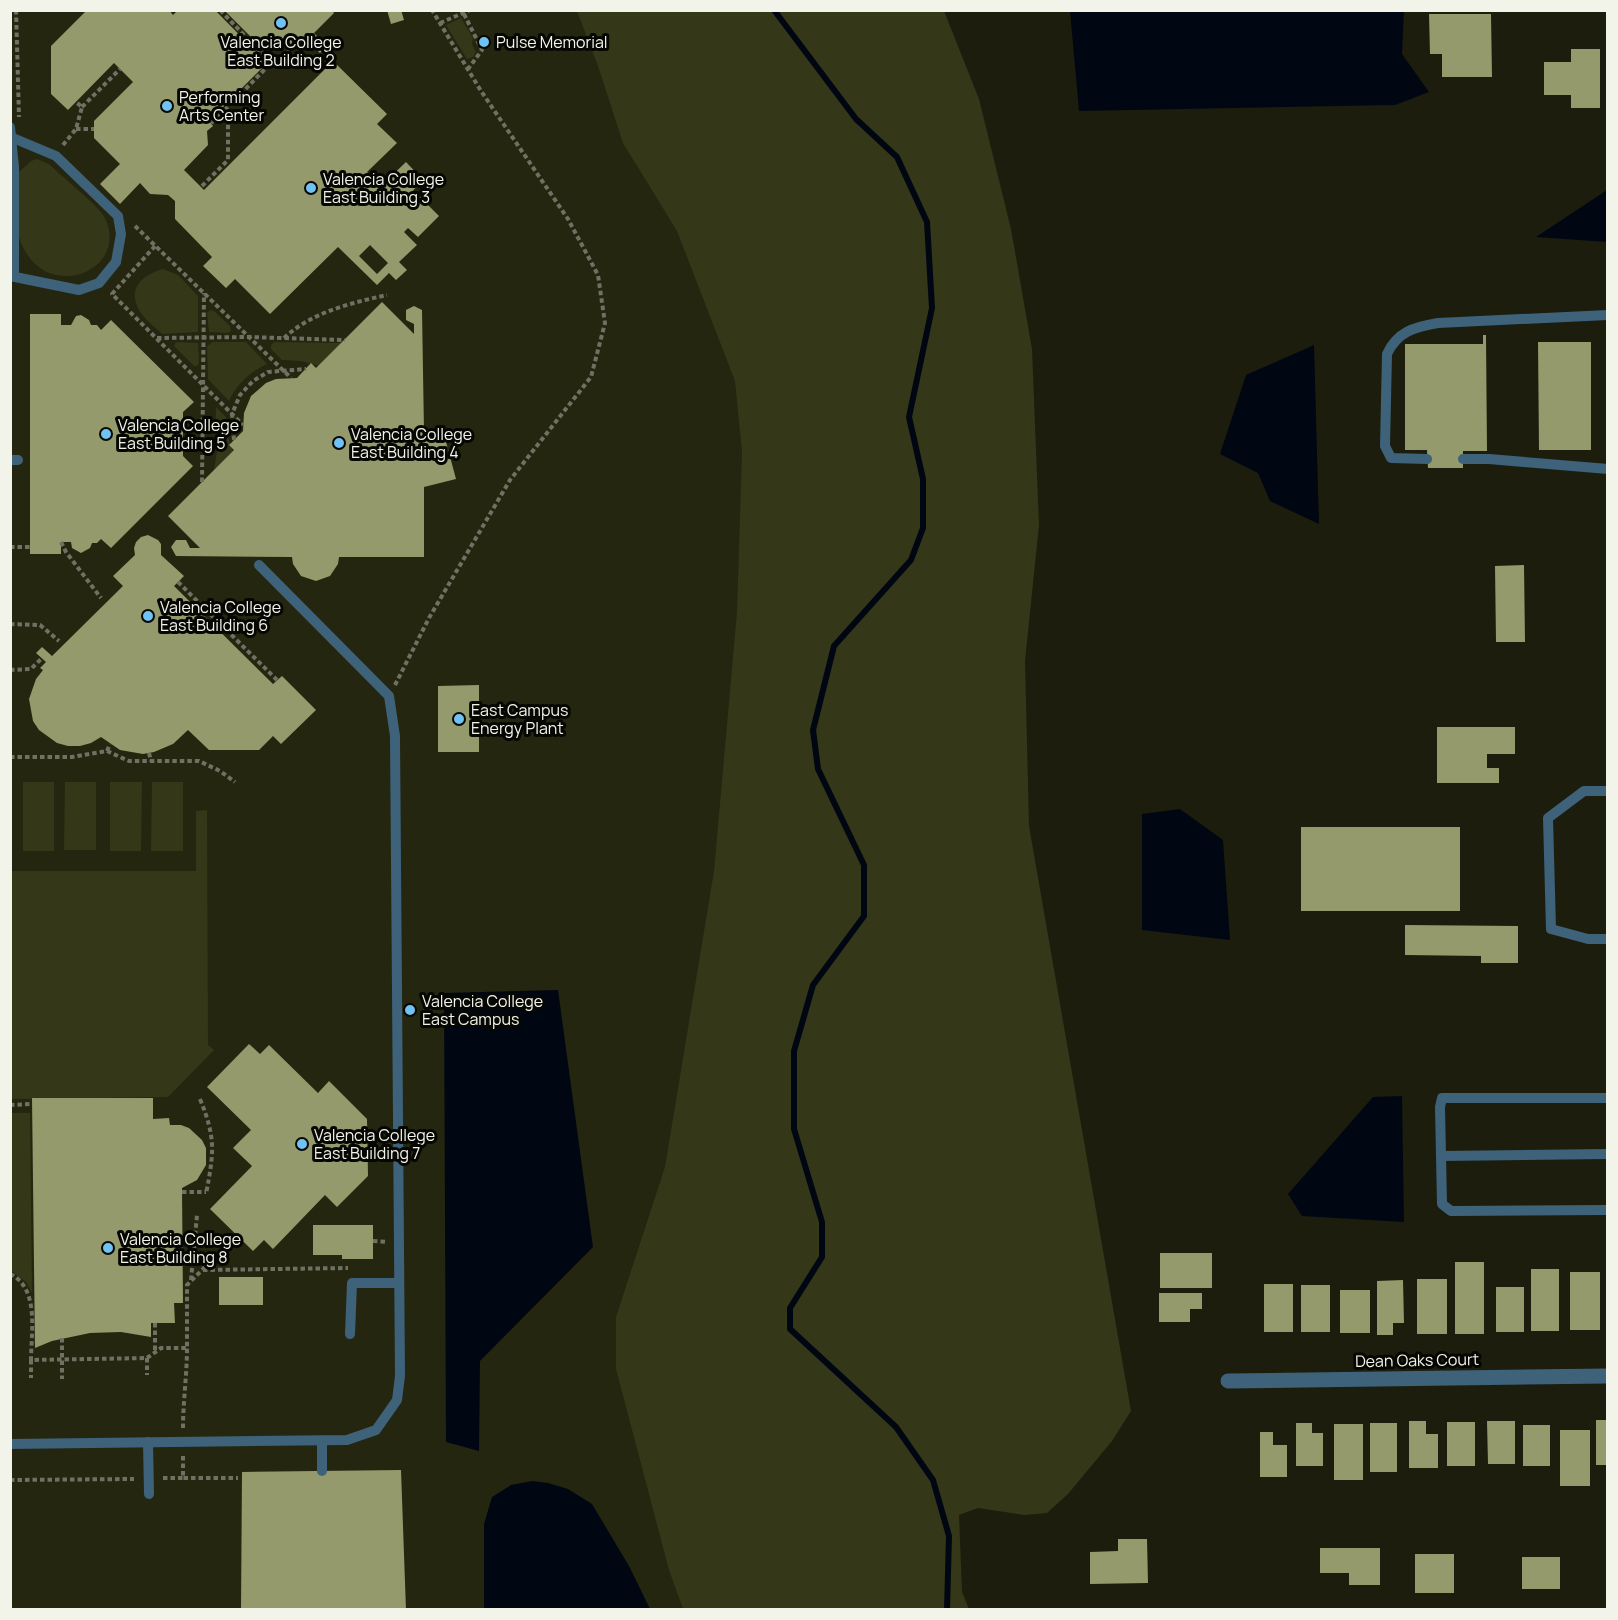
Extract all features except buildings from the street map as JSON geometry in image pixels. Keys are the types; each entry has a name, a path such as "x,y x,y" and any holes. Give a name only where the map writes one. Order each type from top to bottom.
{"street":[{"name":"Dean Oaks Court","path":"1228,1381 1608,1376"}],"lane":[{"path":"10,127 13,138 12,276 79,290 99,283 116,262 121,234 118,216 56,156 13,138"},
{"path":"1427,459 1391,458 1385,446 1387,354 1391,345 1404,332 1418,326 1438,323 1608,315"},
{"path":"1463,459 1608,469"},
{"path":"10,1444 347,1440 376,1430 397,1400 400,1376 395,735 389,696 259,565"},
{"path":"1608,791 1584,791 1548,818 1551,929 1588,939 1608,939"},
{"path":"1608,1098 1442,1098 1440,1107 1442,1204 1451,1211 1608,1210"},
{"path":"1441,1156 1608,1154"},
{"path":"350,1334 352,1283 399,1283"},
{"path":"322,1441 322,1471"},
{"path":"148,1443 149,1494"}],"path":[{"path":"16,10 19,118"},
{"path":"211,123 272,63 220,10"},
{"path":"389,696 429,618 510,480 591,377 604,323 598,275 568,219 468,69 432,10"},
{"path":"440,23 470,10"},
{"path":"464,14 482,50 468,69"},
{"path":"10,42 16,37"},
{"path":"262,54 276,40"},
{"path":"54,143 63,146 76,129 82,107 120,69"},
{"path":"10,74 17,81"},
{"path":"76,102 82,107"},
{"path":"202,186 228,160 228,118 222,113"},
{"path":"76,129 94,129"},
{"path":"133,224 291,378"},
{"path":"155,246 112,294 243,425"},
{"path":"202,482 204,292"},
{"path":"284,338 313,317 347,304 387,295"},
{"path":"156,338 345,340"},
{"path":"234,440 232,414 240,395 253,381 267,372 306,369"},
{"path":"62,542 66,552 101,598"},
{"path":"10,547 30,547"},
{"path":"178,582 277,680"},
{"path":"10,624 40,625 59,641"},
{"path":"10,670 31,669 42,658"},
{"path":"107,752 110,744"},
{"path":"10,757 72,757 107,752 129,761 199,761 220,771 235,782"},
{"path":"149,753 151,761"},
{"path":"182,1192 206,1193 211,1169 213,1147 211,1124 200,1099"},
{"path":"10,1105 32,1104"},
{"path":"191,1280 197,1215"},
{"path":"373,1241 388,1242"},
{"path":"31,1359 147,1358 161,1348 187,1348 187,1285 218,1254"},
{"path":"202,1270 348,1268"},
{"path":"10,1274 23,1284 30,1298 31,1378"},
{"path":"155,1323 155,1352"},
{"path":"62,1338 62,1379"},
{"path":"147,1358 147,1375"},
{"path":"10,1480 183,1478"}],"shaded area":[{"name":"Valencia College East Campus","path":"11,11 785,11 824,1609 11,1610"},
{"path":"577,11 944,11 979,99 1011,229 1032,349 1039,525 1025,661 1029,826 1131,1411 1112,1441 1068,1494 1047,1513 1024,1515 978,1508 959,1515 962,1592 969,1609 683,1609 669,1570 616,1369 616,1317 665,1167 714,871 737,612 742,452 735,381 677,231 623,143"},
{"path":"1070,11 1404,11 1402,54 1429,92 1395,105 1079,111"},
{"path":"461,18 473,38 472,44 476,52 473,57 467,59 446,25"},
{"path":"37,159 49,164 88,199 105,218 110,237 106,254 95,266 80,274 63,276 45,271 30,258 19,237 18,173 31,161"},
{"path":"1607,190 1607,242 1536,237"},
{"path":"163,269 178,275 198,296 198,332 162,334 139,310 135,295 139,283 149,275"},
{"path":"210,310 230,326 231,331 228,333 209,332 207,313"},
{"path":"176,342 198,343 199,363 197,366 194,366 174,346"},
{"path":"213,342 246,342 267,364 245,379 229,401 208,379 207,346"},
{"path":"274,342 342,343 319,366 301,361 282,360 271,349"},
{"path":"1314,345 1319,524 1270,501 1258,473 1220,454 1246,375"},
{"path":"216,407 226,417 227,435 233,451 214,470 219,438 215,434"},
{"path":"10,760 11,871 196,871 196,811 207,810 208,1045 214,1050 168,1097 11,1099"},
{"path":"23,782 54,782 54,851 23,851"},
{"path":"65,782 96,782 96,850 64,850"},
{"path":"110,782 142,782 141,851 110,851"},
{"path":"152,782 183,782 183,851 151,851"},
{"path":"1180,809 1223,840 1230,940 1142,930 1142,814"},
{"path":"558,990 593,1247 480,1361 479,1451 446,1442 444,993"},
{"path":"1402,1096 1404,1222 1302,1216 1288,1194 1373,1097"},
{"path":"11,1113 30,1113 32,1293 26,1282 11,1271"},
{"path":"532,1481 568,1489 592,1504 629,1566 650,1609 484,1609 484,1524 492,1497 511,1485"}],"waterway":[{"path":"774,10 856,119 897,157 927,222 932,308 909,417 923,479 923,528 911,560 834,646 813,730 818,769 864,865 864,916 813,985 794,1051 794,1129 822,1222 822,1257 790,1308 790,1329 896,1427 933,1480 949,1536 947,1610"}],"place":[{"name":"Valencia College East Building 2","path":"281,23"},
{"name":"Pulse Memorial","path":"484,42"},
{"name":"Performing Arts Center","path":"167,106"},
{"name":"Valencia College East Building 3","path":"311,188"},
{"name":"Valencia College East Building 5","path":"106,434"},
{"name":"Valencia College East Building 4","path":"339,443"},
{"name":"Valencia College East Building 6","path":"148,616"},
{"name":"East Campus Energy Plant","path":"459,719"},
{"name":"Valencia College East Campus","path":"410,1010"},
{"name":"Valencia College East Building 7","path":"302,1144"},
{"name":"Valencia College East Building 8","path":"108,1248"}]}
